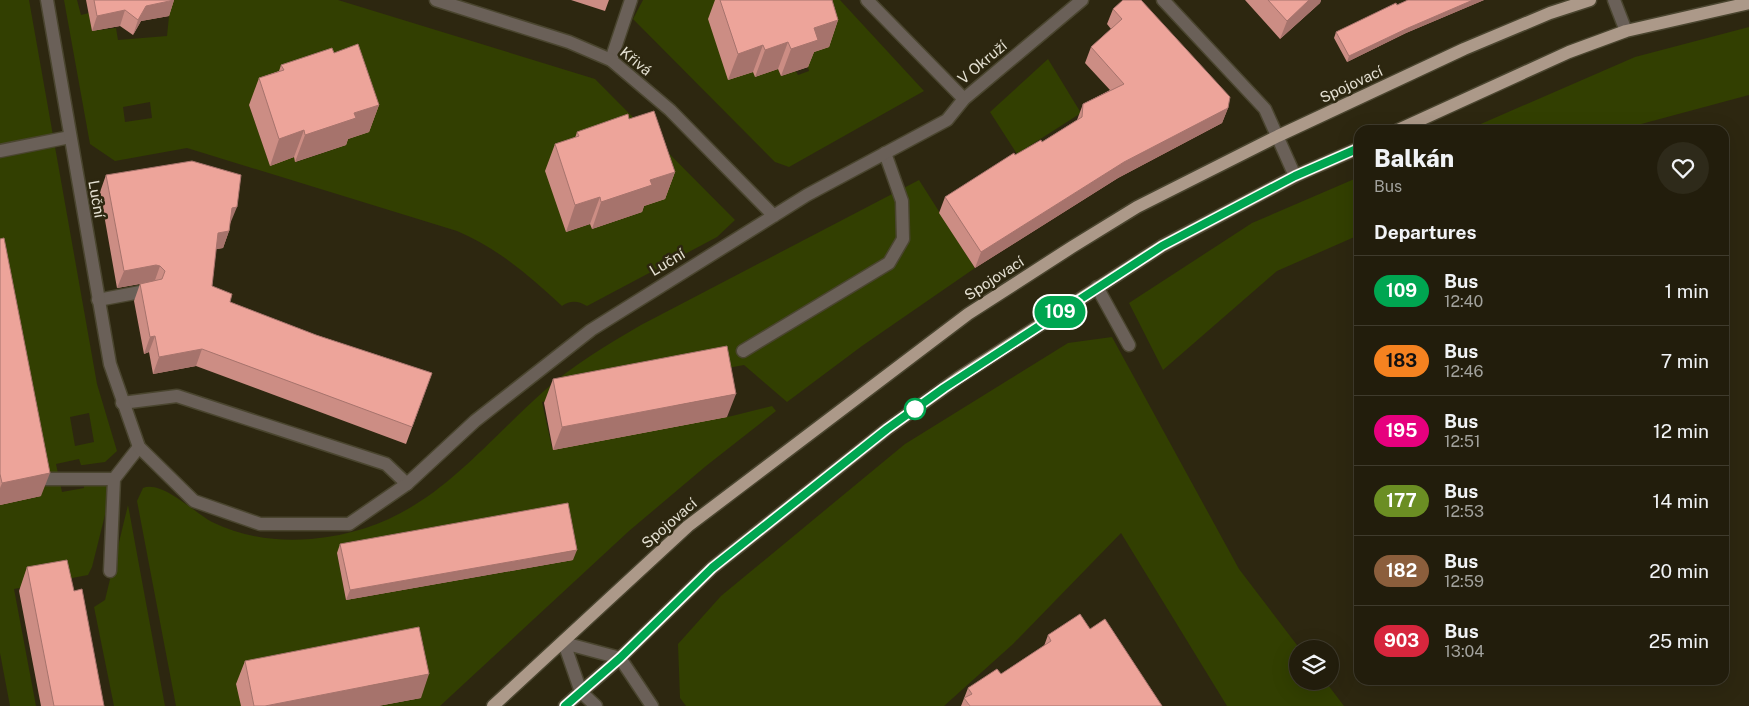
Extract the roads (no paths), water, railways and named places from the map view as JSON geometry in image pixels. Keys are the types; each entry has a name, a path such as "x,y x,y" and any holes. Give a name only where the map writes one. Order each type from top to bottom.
{"main road":[{"name":"Spojovací","path":"493,706 688,526 968,314 1137,207 1278,136 1464,49 1550,13 1590,0"},
{"path":"1409,125 1569,52 1626,31 1749,3"},
{"path":"565,706 620,658 712,568 887,429 958,378 1162,246 1295,176 1354,150"}],"street":[{"name":"Luční","path":"47,0 110,364 122,403 139,447 194,501 260,524 349,524 407,484 475,421 591,330 807,195 946,120 964,99"},
{"name":"Křivá","path":"436,0 569,42 611,60 670,110 774,216"},
{"path":"611,60 631,0"},
{"name":"V Okruží","path":"867,0 964,99 1082,0"},
{"path":"1163,0 1266,109 1295,176"},
{"path":"1614,0 1626,31"},
{"path":"0,151 70,137"},
{"path":"743,351 889,263 903,240 902,201 885,153"},
{"path":"1097,287 1129,345"},
{"path":"98,300 151,290"},
{"path":"122,403 177,396 386,464 407,484"},
{"path":"110,571 114,479 139,447"},
{"path":"46,478 114,479"},
{"path":"564,642 620,658 652,706"},
{"path":"564,642 581,692 596,706"}]}
